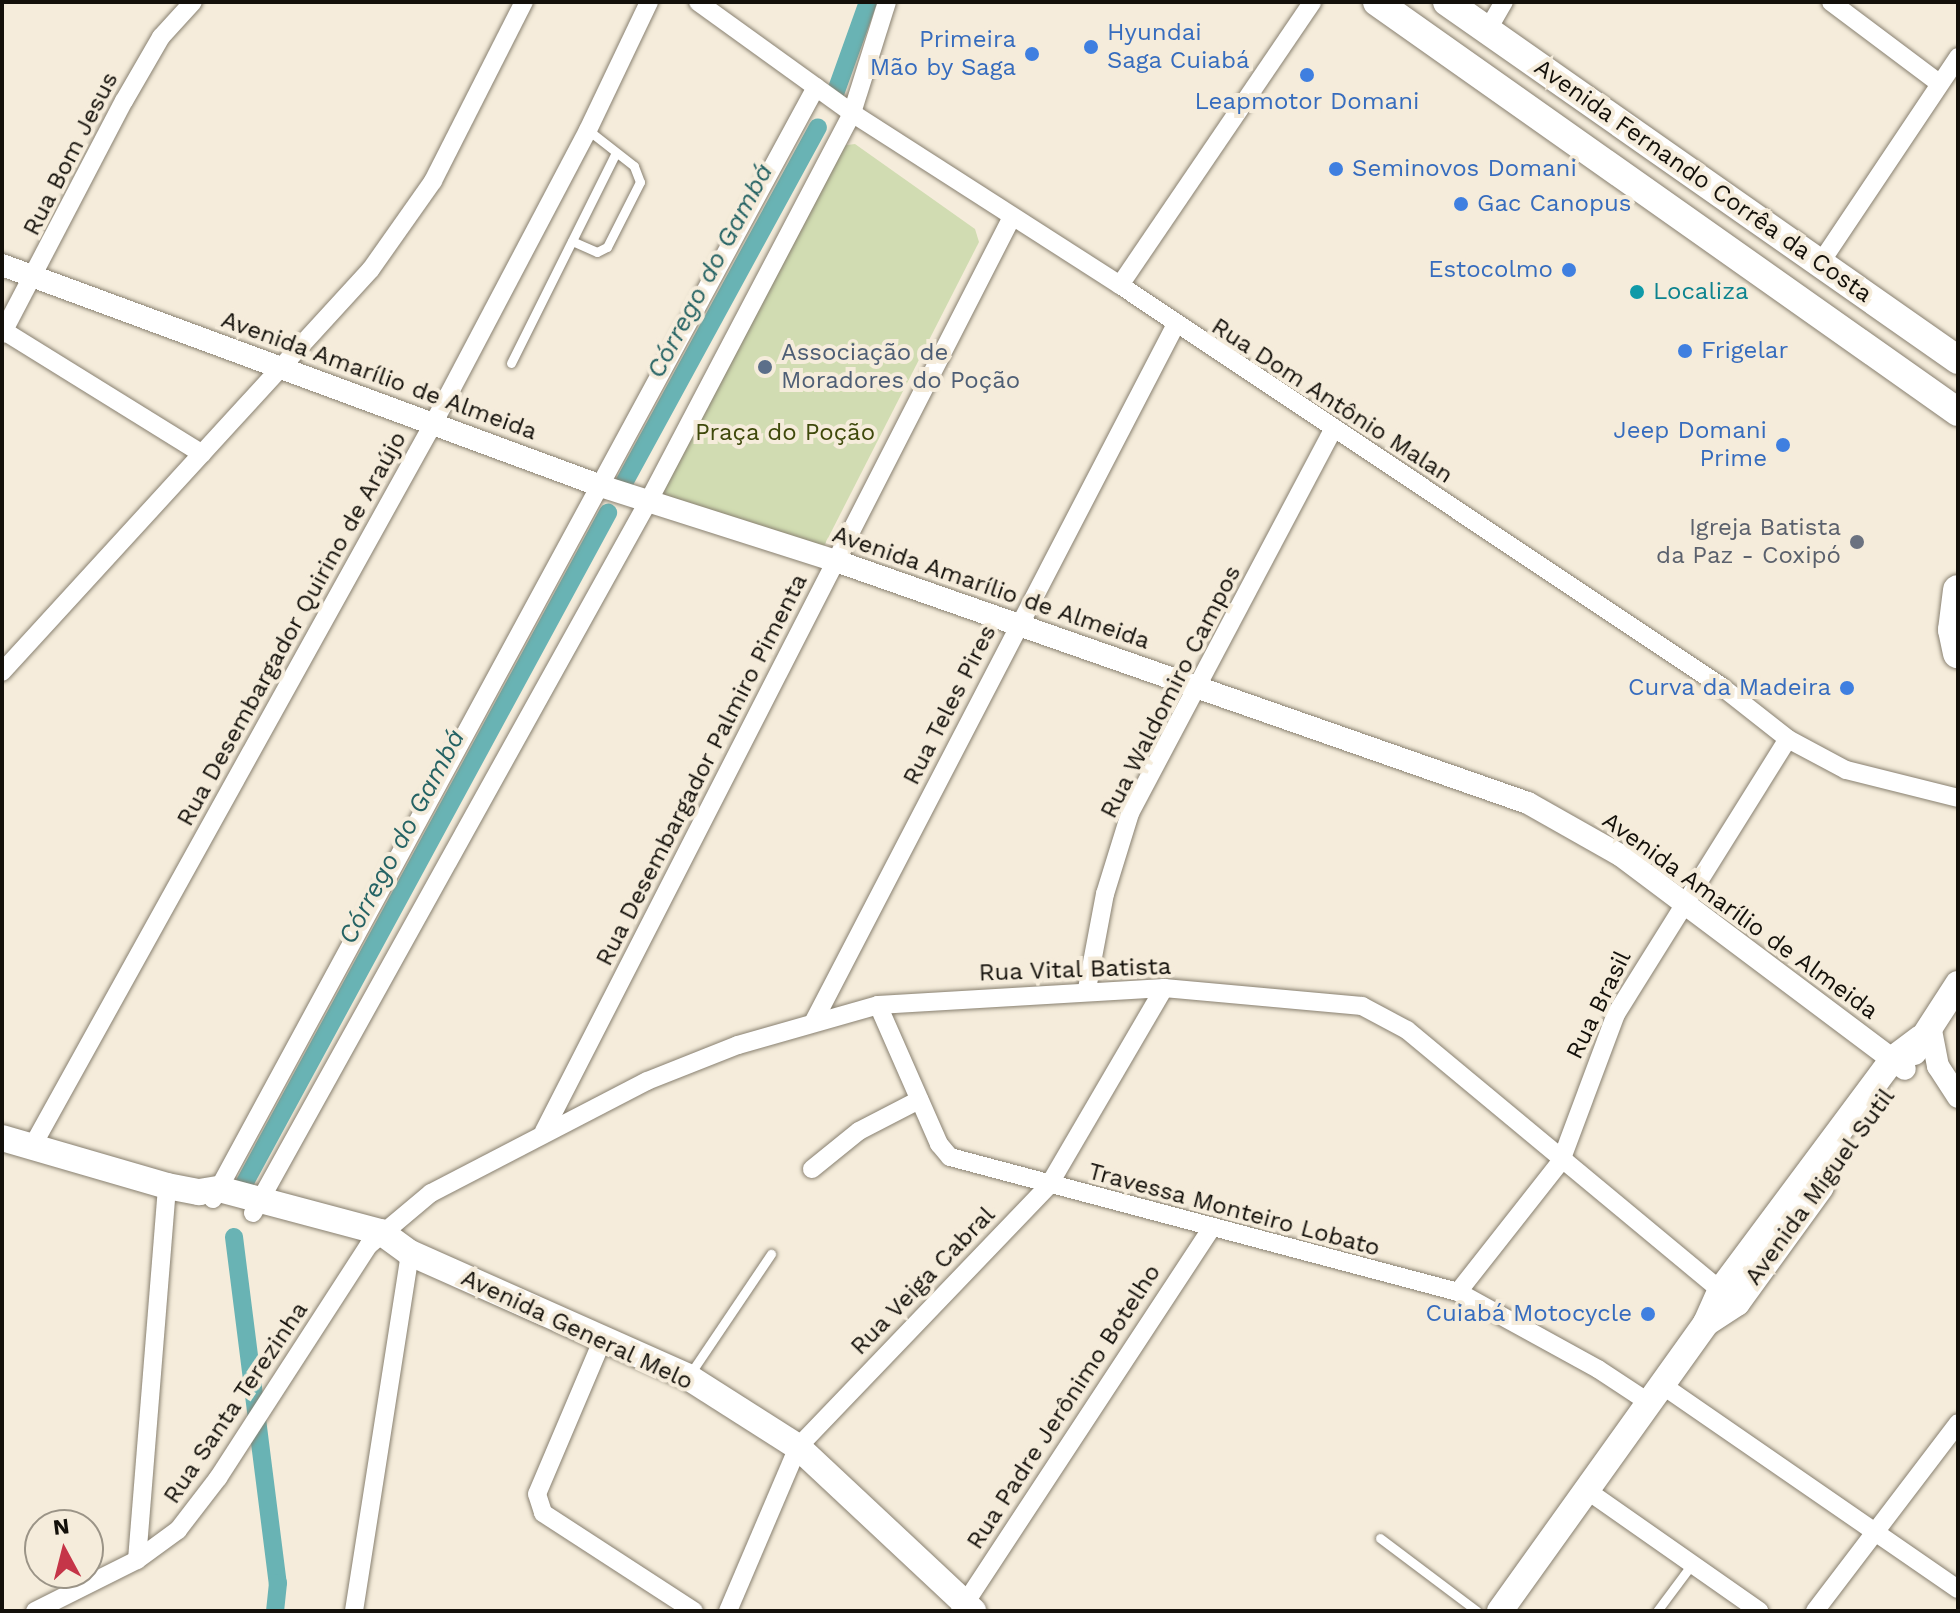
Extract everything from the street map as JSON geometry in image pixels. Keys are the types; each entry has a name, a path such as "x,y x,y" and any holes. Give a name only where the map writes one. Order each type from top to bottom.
{"highway":[{"path":"1958,590 1953,630 1958,653"}],"main road":[{"name":"Avenida Fernando Corrêa da Costa","path":"1377,2 1958,412"},
{"name":"Avenida Fernando Corrêa da Costa","path":"1447,2 1958,360"},
{"name":"Avenida Miguel Sutil","path":"1500,1611 1706,1323 1958,984"},
{"name":"Avenida General Melo","path":"2,1138 167,1186 210,1194 388,1243 688,1377 798,1447 965,1608"}],"street":[{"name":"Rua Bom Jesus","path":"3,333 161,37 193,2"},
{"path":"2,672 371,269 433,181 524,2"},
{"name":"Rua Desembargador Quirino de Araújo","path":"33,1145 433,424 588,130 649,2"},
{"name":"Rua Dom Antônio Malan","path":"698,2 852,113 1120,285 1175,326 1722,687 1788,739 1846,770 1958,798"},
{"path":"256,1206 648,502 852,113 887,2"},
{"path":"1120,285 1312,2"},
{"path":"1487,31 1504,2"},
{"path":"1831,2 1939,83"},
{"path":"1821,262 1958,57"},
{"path":"210,1194 601,486 816,87"},
{"name":"Rua Desembargador Palmiro Pimenta","path":"544,1131 1012,217"},
{"name":"Avenida Amarílio de Almeida","path":"2,265 601,486 836,561 1528,803 1620,855 1899,1064"},
{"name":"Rua Teles Pires","path":"814,1021 1175,326"},
{"path":"3,333 202,454"},
{"name":"Rua Waldomiro Campos","path":"1087,989 1105,894 1130,813 1200,689 1333,430"},
{"name":"Rua Brasil","path":"1458,1292 1561,1161 1610,1027 1683,901 1788,739"},
{"name":"Rua Vital Batista","path":"388,1243 431,1193 544,1131 647,1081 814,1021 878,1005 1087,989 1164,988 1362,1006 1407,1030 1728,1297"},
{"name":"Rua Veiga Cabral","path":"728,1611 798,1447 1049,1185 1164,988"},
{"name":"Travessa Monteiro Lobato","path":"878,1005 919,1100 950,1157 1210,1230 1458,1292 1598,1369 1655,1394 1878,1534 1958,1589"},
{"path":"1925,1032 1938,1066 1958,1097"},
{"path":"812,1169 859,1131 919,1100"},
{"path":"137,1560 167,1186"},
{"name":"Rua Padre Jerônimo Botelho","path":"965,1608 1210,1230"},
{"path":"354,1611 388,1243"},
{"name":"Rua Santa Terezinha","path":"35,1611 137,1560 178,1530 265,1401 388,1243"},
{"path":"602,1341 537,1494 543,1513 694,1611"},
{"path":"1815,1611 1878,1534 1958,1423"},
{"path":"1585,1489 1759,1611"}],"lane":[{"path":"572,241 597,252 607,247 639,186 634,166 588,130"},
{"path":"511,363 615,154"},
{"path":"688,1377 771,1254"},
{"path":"1380,1538 1477,1611"},
{"path":"1657,1611 1692,1564"}],"green space":[{"name":"Praça do Poção","path":"855,144 975,229 979,242 823,548 659,497 839,146"}],"waterway":[{"name":"Córrego do Gambá","path":"835,94 868,2"},
{"name":"Córrego do Gambá","path":"624,483 818,127"},
{"name":"Córrego do Gambá","path":"243,1186 608,513"},
{"name":"Córrego do Gambá","path":"234,1237 278,1583 275,1611"}],"place":[{"name":"Hyundai Saga Cuiabá","path":"1091,47"},
{"name":"Primeira Mão by Saga","path":"1032,54"},
{"name":"Leapmotor Domani","path":"1307,75"},
{"name":"Seminovos Domani","path":"1336,169"},
{"name":"Gac Canopus","path":"1461,204"},
{"name":"Estocolmo","path":"1569,270"},
{"name":"Localiza","path":"1637,292"},
{"name":"Frigelar","path":"1685,351"},
{"name":"Associação de Moradores do Poção","path":"765,367"},
{"name":"Jeep Domani Prime","path":"1783,445"},
{"name":"Igreja Batista da Paz - Coxipó","path":"1857,542"},
{"name":"Curva da Madeira","path":"1847,688"},
{"name":"Cuiabá Motocycle","path":"1648,1314"}]}
